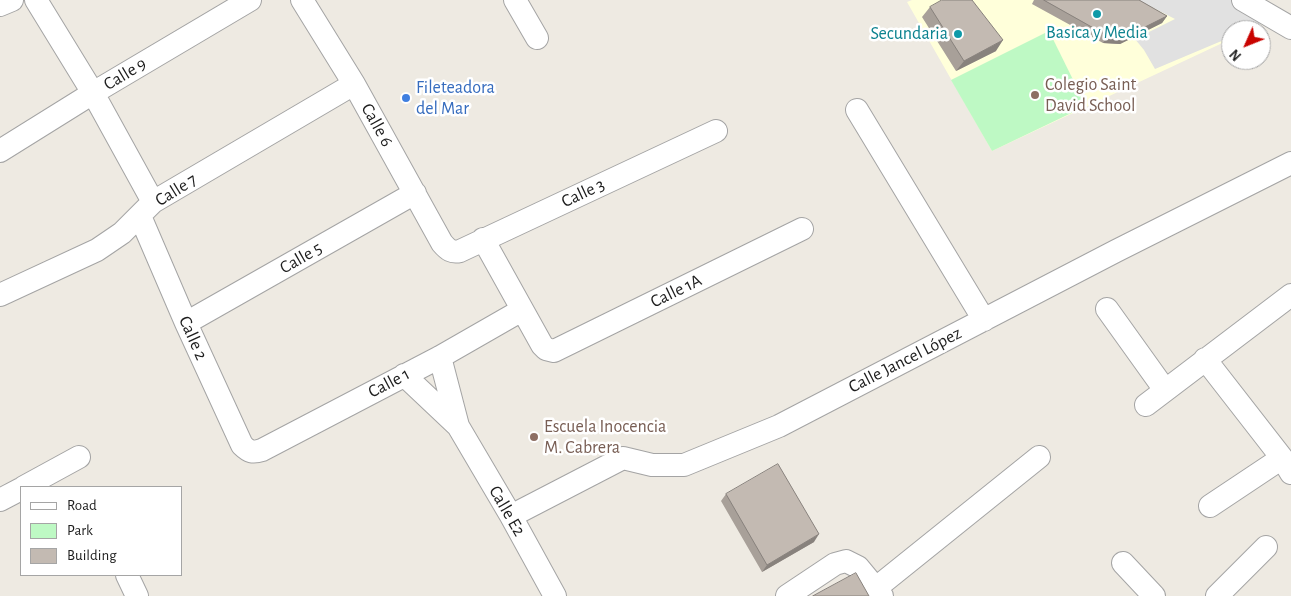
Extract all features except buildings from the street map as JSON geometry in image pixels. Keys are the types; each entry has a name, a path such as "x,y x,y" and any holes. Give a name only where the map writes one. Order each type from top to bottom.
{"street":[{"path":"0,5 12,0"},
{"name":"Calle 2","path":"36,0 93,93 147,209 186,323 242,445 254,452"},
{"name":"Calle 9","path":"0,151 93,93 250,0"},
{"name":"Calle 6","path":"302,0 354,84 442,243 450,251"},
{"path":"515,0 537,38"},
{"path":"1243,0 1291,28"},
{"name":"Calle 7","path":"0,295 97,250 122,233 147,209 354,84"},
{"path":"857,110 984,320"},
{"name":"Calle 3","path":"450,251 460,251 716,131"},
{"name":"Calle Jancel López","path":"511,516 623,458 652,465 684,465 779,426 1291,163"},
{"name":"Calle 5","path":"186,323 415,193"},
{"name":"Calle 1A","path":"522,310 542,345 550,351 558,349 802,230"},
{"path":"483,239 522,310"},
{"path":"1146,405 1291,295"},
{"path":"1107,309 1165,390"},
{"name":"Calle 1","path":"254,452 262,450 440,356 522,310"},
{"name":"Calle E2","path":"440,356 458,426 555,596"},
{"path":"1205,359 1287,465 1210,506"},
{"name":"Calle E2","path":"404,375 458,426"},
{"path":"27,486 79,457"},
{"path":"787,596 835,564 846,561 858,567 880,589 1039,457"},
{"path":"0,500 20,490"},
{"path":"1217,596 1266,546"},
{"path":"1123,563 1154,596"},
{"path":"127,576 137,596"}],"shaded area":[{"name":"Colegio Saint David School","path":"912,0 1236,0 1271,20 1221,20 1221,44 992,151 907,2"},
{"path":"1138,0 1236,0 1271,20 1221,20 1221,41 1155,69 1135,39 1175,19"}],"green space":[{"path":"1049,31 1086,106 992,151 951,80"}],"place":[{"name":"Basica y Media","path":"1097,14"},
{"name":"Secundaria","path":"958,34"},
{"name":"Colegio Saint David School","path":"1035,95"},
{"name":"Fileteadora del Mar","path":"406,98"},
{"name":"Escuela Inocencia M. Cabrera","path":"534,437"}]}
